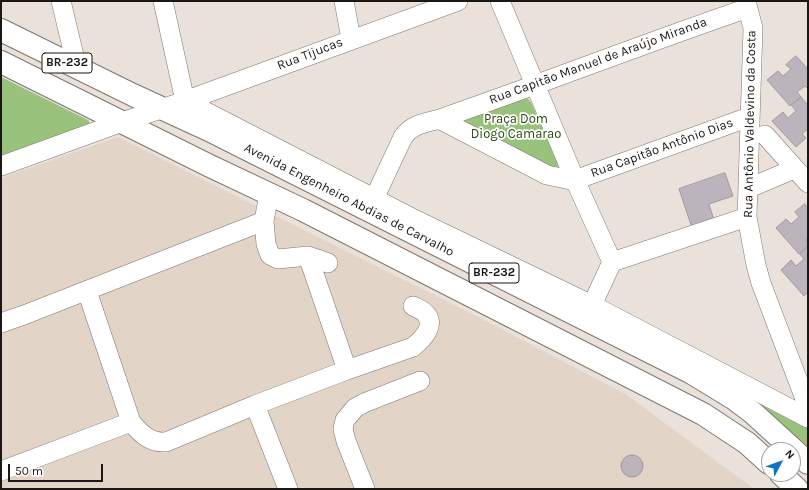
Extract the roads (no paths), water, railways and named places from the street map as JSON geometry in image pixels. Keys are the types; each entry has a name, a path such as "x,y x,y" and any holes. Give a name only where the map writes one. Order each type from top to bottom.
{"highway":[{"name":"Avenida Engenheiro Abdias de Carvalho","path":"1,30 133,95 216,133 692,373 733,398 753,413 808,463"},
{"name":"BR-232","path":"1,62 269,194 703,414 747,443 761,456"},
{"path":"790,482 797,489"}],"street":[{"path":"61,1 77,68"},
{"path":"163,1 185,101 374,199 592,305 808,418"},
{"path":"344,1 351,39"},
{"name":"Rua Tijucas","path":"1,166 185,101 458,1"},
{"path":"500,1 575,180 612,262"},
{"name":"Rua Capitão Manuel de Araújo Miranda","path":"374,199 406,133 414,126 439,119 535,85 747,4"},
{"name":"Rua Antônio Valdevino da Costa","path":"747,4 753,28 747,217 756,265 808,407"},
{"path":"122,122 133,95"},
{"name":"Rua Capitão Antônio Dias","path":"575,180 750,117"},
{"path":"439,119 547,175 575,180"},
{"path":"765,135 808,183"},
{"path":"749,188 794,169"},
{"path":"269,194 264,220 266,244 273,257 278,259 308,256 328,263"},
{"path":"592,305 612,262 747,217"},
{"path":"1,323 264,220"},
{"path":"308,256 347,370"},
{"path":"87,290 131,422 140,433 158,442 166,442 255,405 413,347 422,339 429,329 430,320 425,313 413,306"},
{"path":"770,397 779,398 788,394 796,383 797,374"},
{"path":"365,489 346,441 343,429 345,420 355,408 364,403 420,381"},
{"path":"255,405 288,489"},
{"path":"1,471 131,422"}],"park label":[{"name":"Praça Dom Diogo Camarao","path":"516,126"}]}
